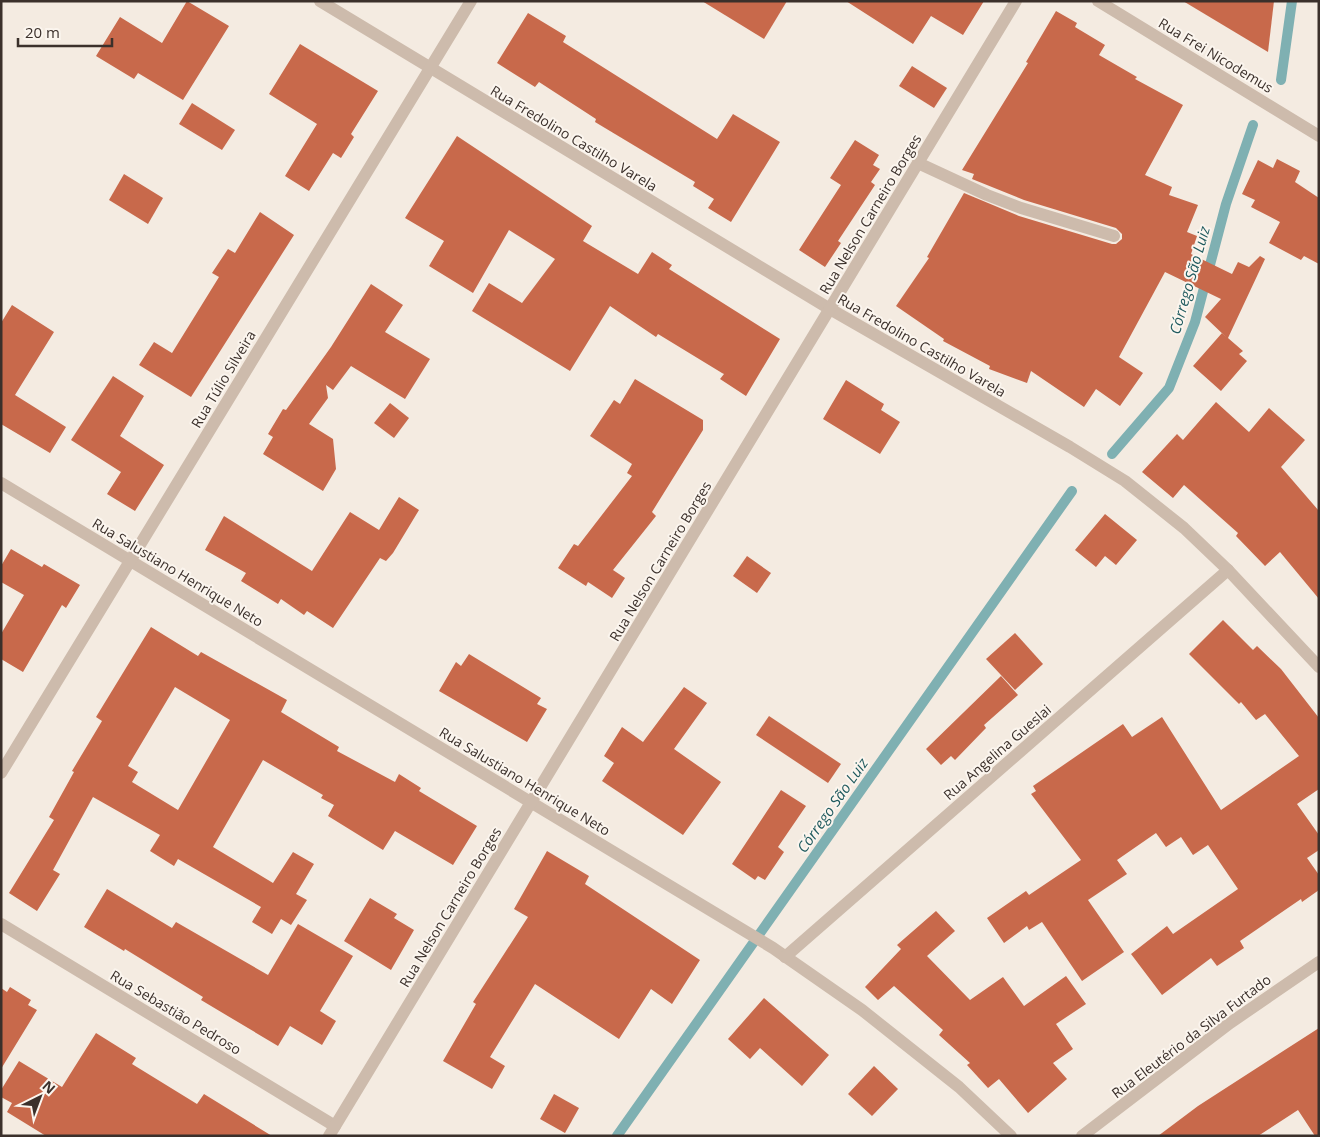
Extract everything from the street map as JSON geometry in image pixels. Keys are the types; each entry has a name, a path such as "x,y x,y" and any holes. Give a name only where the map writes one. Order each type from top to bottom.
{"street":[{"name":"Rua Fredolino Castilho Varela","path":"320,1 830,309 1070,447 1125,481 1184,528 1228,570 1319,667"},
{"name":"Rua Túlio Silveira","path":"1,773 471,1"},
{"name":"Rua Nelson Carneiro Borges","path":"332,1131 1016,1"},
{"name":"Rua Frei Nicodemus","path":"1098,1 1319,136"},
{"path":"918,164 1004,201 1114,236"},
{"name":"Rua Salustiano Henrique Neto","path":"1,483 773,948 877,1022 959,1087 1011,1136"},
{"name":"Rua Angelina Gueslai","path":"785,957 1228,570"},
{"name":"Rua Sebastião Pedroso","path":"1,924 332,1131"},
{"name":"Rua Eleutério da Silva Furtado","path":"1082,1136 1230,1023 1319,962"}],"building":[{"path":"187,1 229,26 183,100 138,73 134,79 96,56 120,17 162,43"},
{"path":"702,1 787,1 764,39"},
{"path":"846,1 984,1 963,35 931,16 913,44"},
{"path":"1183,1 1274,1 1268,52"},
{"path":"1056,11 1077,23 1075,27 1105,45 1099,55 1137,77 1135,79 1183,105 1145,175 1172,187 1169,195 1198,205 1187,232 1197,236 1191,254 1232,274 1238,262 1249,267 1260,256 1265,259 1228,338 1243,351 1239,354 1247,361 1221,391 1193,366 1222,333 1205,317 1221,299 1165,272 1119,357 1143,373 1120,406 1096,389 1084,407 1031,371 1027,383 989,369 990,366 943,341 944,339 896,306 929,258 927,257 964,193 1019,216 1112,244 1116,244 1122,239 1122,234 1116,228 1024,200 972,179 974,174 962,170 1028,63 1026,62"},
{"path":"528,13 566,36 563,42 717,139 733,114 780,142 731,222 708,208 714,199 693,186 695,182 595,122 596,119 539,82 535,87 497,63"},
{"path":"300,44 378,91 351,134 354,137 341,158 333,153 309,191 285,176 317,124 269,94"},
{"path":"912,66 947,88 934,108 899,86"},
{"path":"192,103 235,130 222,150 179,124"},
{"path":"457,136 592,226 583,241 638,274 652,252 672,265 669,269 780,339 746,396 720,379 724,374 658,334 656,337 610,306 570,371 472,311 489,283 522,303 555,259 509,230 473,293 429,266 444,241 405,218"},
{"path":"855,140 879,155 873,165 880,169 871,182 875,185 838,241 841,243 825,267 799,250 841,185 830,178"},
{"path":"1277,159 1300,171 1295,182 1319,198 1319,264 1304,256 1301,260 1269,243 1280,222 1251,207 1255,200 1242,194 1258,160 1273,168"},
{"path":"124,174 163,198 148,224 109,200"},
{"path":"260,212 294,235 191,397 139,365 154,342 172,353 219,277 212,273 228,249 235,253"},
{"path":"371,284 403,305 385,332 430,359 405,399 351,366 333,390 326,385 328,398 309,424 333,439 336,469 323,491 263,454 273,437 268,434 283,409 286,410 331,347"},
{"path":"12,305 54,332 15,395 66,427 50,453 1,424 1,323"},
{"path":"113,376 144,396 120,436 164,465 135,511 107,494 121,472 71,440"},
{"path":"635,379 703,420 703,430 652,512 656,516 613,570 625,578 612,598 588,582 586,586 558,568 574,544 578,546 632,476 627,473 632,464 590,436 614,400 620,404"},
{"path":"846,380 884,404 881,410 900,422 880,454 823,419"},
{"path":"1216,402 1249,432 1269,408 1305,440 1281,467 1319,511 1319,599 1280,552 1265,566 1236,536 1238,533 1184,485 1173,498 1142,472 1177,434 1183,440"},
{"path":"390,403 409,418 394,438 374,423"},
{"path":"399,497 419,510 393,553 386,561 380,558 333,628 307,611 304,615 281,599 278,604 241,581 246,573 205,550 224,516 312,571 350,512 379,530"},
{"path":"1105,514 1137,540 1116,565 1105,556 1096,567 1075,550"},
{"path":"11,549 42,567 44,564 80,585 66,608 62,605 23,672 1,659 1,634 24,595 1,582 1,566"},
{"path":"747,556 771,573 757,593 733,576"},
{"path":"1223,620 1253,650 1257,646 1281,669 1319,718 1319,789 1297,804 1319,835 1319,850 1307,858 1319,875 1319,890 1302,902 1301,899 1240,941 1244,948 1217,966 1211,958 1162,995 1131,954 1167,926 1173,934 1238,889 1208,845 1193,855 1181,837 1166,847 1156,833 1117,860 1127,874 1088,900 1124,952 1082,981 1042,922 1029,930 1027,926 1004,943 987,918 1026,891 1029,895 1081,860 1031,794 1036,791 1033,786 1123,724 1132,737 1162,717 1221,810 1299,756 1265,714 1256,720 1241,702 1239,704 1189,654"},
{"path":"151,627 198,656 201,652 287,700 281,712 339,747 337,751 395,782 399,774 421,788 419,791 477,826 453,865 395,831 383,850 328,816 334,805 321,798 323,795 263,760 213,847 273,883 293,852 314,864 296,894 307,900 291,925 281,919 272,934 252,922 261,907 178,859 174,866 150,851 160,835 93,797 53,870 60,874 37,911 9,893 54,820 49,817 74,772 72,771 102,721 96,717","holes":["175,687 230,720 178,810 132,782 138,772 128,766"]},
{"path":"1015,633 1043,664 1015,690 986,659"},
{"path":"469,654 541,698 537,704 547,709 527,742 439,691 456,662 461,666"},
{"path":"1001,676 1018,695 984,725 986,728 955,760 951,756 941,765 926,749"},
{"path":"684,687 707,703 674,749 721,782 683,835 602,781 614,763 604,756 622,727 643,742"},
{"path":"769,716 841,764 828,783 756,735"},
{"path":"781,790 806,806 778,847 784,852 765,880 758,876 755,880 732,864"},
{"path":"547,851 589,876 585,884 700,960 672,1004 651,989 619,1039 535,984 490,1057 505,1066 492,1089 443,1061 476,1004 473,1002 528,917 514,909"},
{"path":"107,889 172,928 176,922 268,975 298,924 353,956 320,1011 336,1021 322,1045 290,1026 278,1046 201,1000 203,997 125,949 124,951 84,927"},
{"path":"370,898 397,914 394,918 414,930 391,970 344,941"},
{"path":"936,911 955,931 927,956 970,1000 1003,977 1024,1006 1066,976 1086,1004 1056,1024 1073,1049 1053,1063 1067,1079 1028,1113 999,1079 988,1088 967,1065 970,1063 939,1035 943,1030 894,986 878,1000 865,987 901,949 897,945"},
{"path":"10,987 31,1000 28,1005 37,1010 1,1069 1,988 7,992"},
{"path":"764,998 829,1055 802,1086 760,1048 750,1059 728,1039"},
{"path":"1319,1028 1319,1136 1315,1136 1298,1110 1258,1136 1158,1136 1198,1106"},
{"path":"96,1033 136,1058 132,1064 197,1104 204,1094 272,1136 46,1136 7,1112 12,1103 1,1097 1,1090 19,1061 62,1087"},
{"path":"874,1066 898,1089 872,1116 848,1094"},
{"path":"554,1094 579,1108 565,1133 540,1119"}],"waterway":[{"name":"Córrego São Luiz","path":"1281,80 1292,1"},
{"name":"Córrego São Luiz","path":"1112,454 1169,388 1195,322 1226,204 1253,125"},
{"name":"Córrego São Luiz","path":"617,1136 1072,491"}]}
